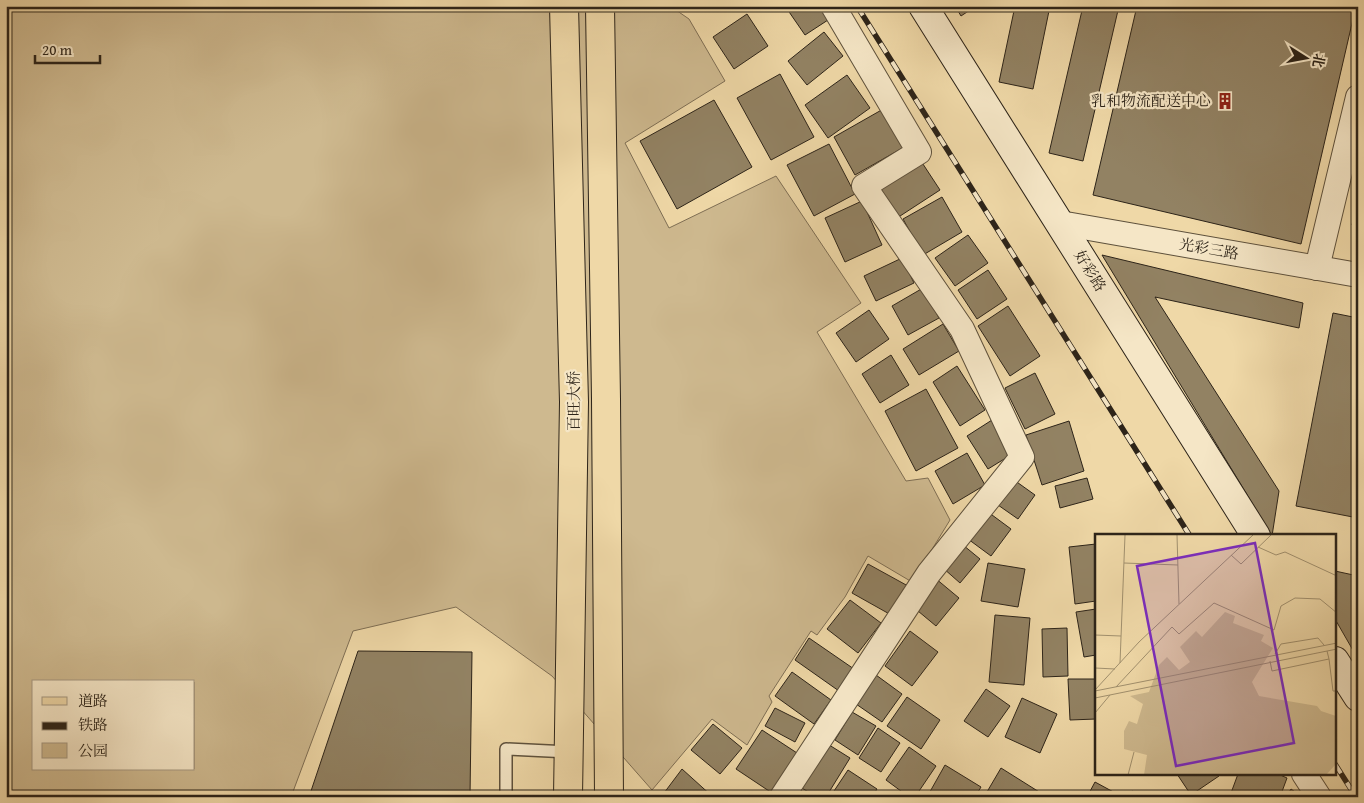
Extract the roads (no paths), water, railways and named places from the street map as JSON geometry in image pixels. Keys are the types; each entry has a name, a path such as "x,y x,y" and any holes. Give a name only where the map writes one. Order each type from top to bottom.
{"main road":[{"name":"百旺大桥","path":"564,6 574,402 568,797"},
{"name":"百旺大桥","path":"600,6 611,794"}],"street":[{"path":"782,797 929,573 1022,457 962,328 864,186 919,152 833,6"},
{"name":"好彩路","path":"924,6 1255,534"},
{"path":"1317,268 1358,97"},
{"name":"光彩三路","path":"1060,223 1358,275"},
{"path":"1336,663 1358,697"},
{"path":"1305,776 1319,797"}],"lane":[{"path":"506,797 506,749 569,752"}],"railway":[{"path":"857,6 1189,534"},
{"path":"1336,766 1356,797"}],"place":[{"name":"乳和物流配送中心","path":"1225,101"}]}
